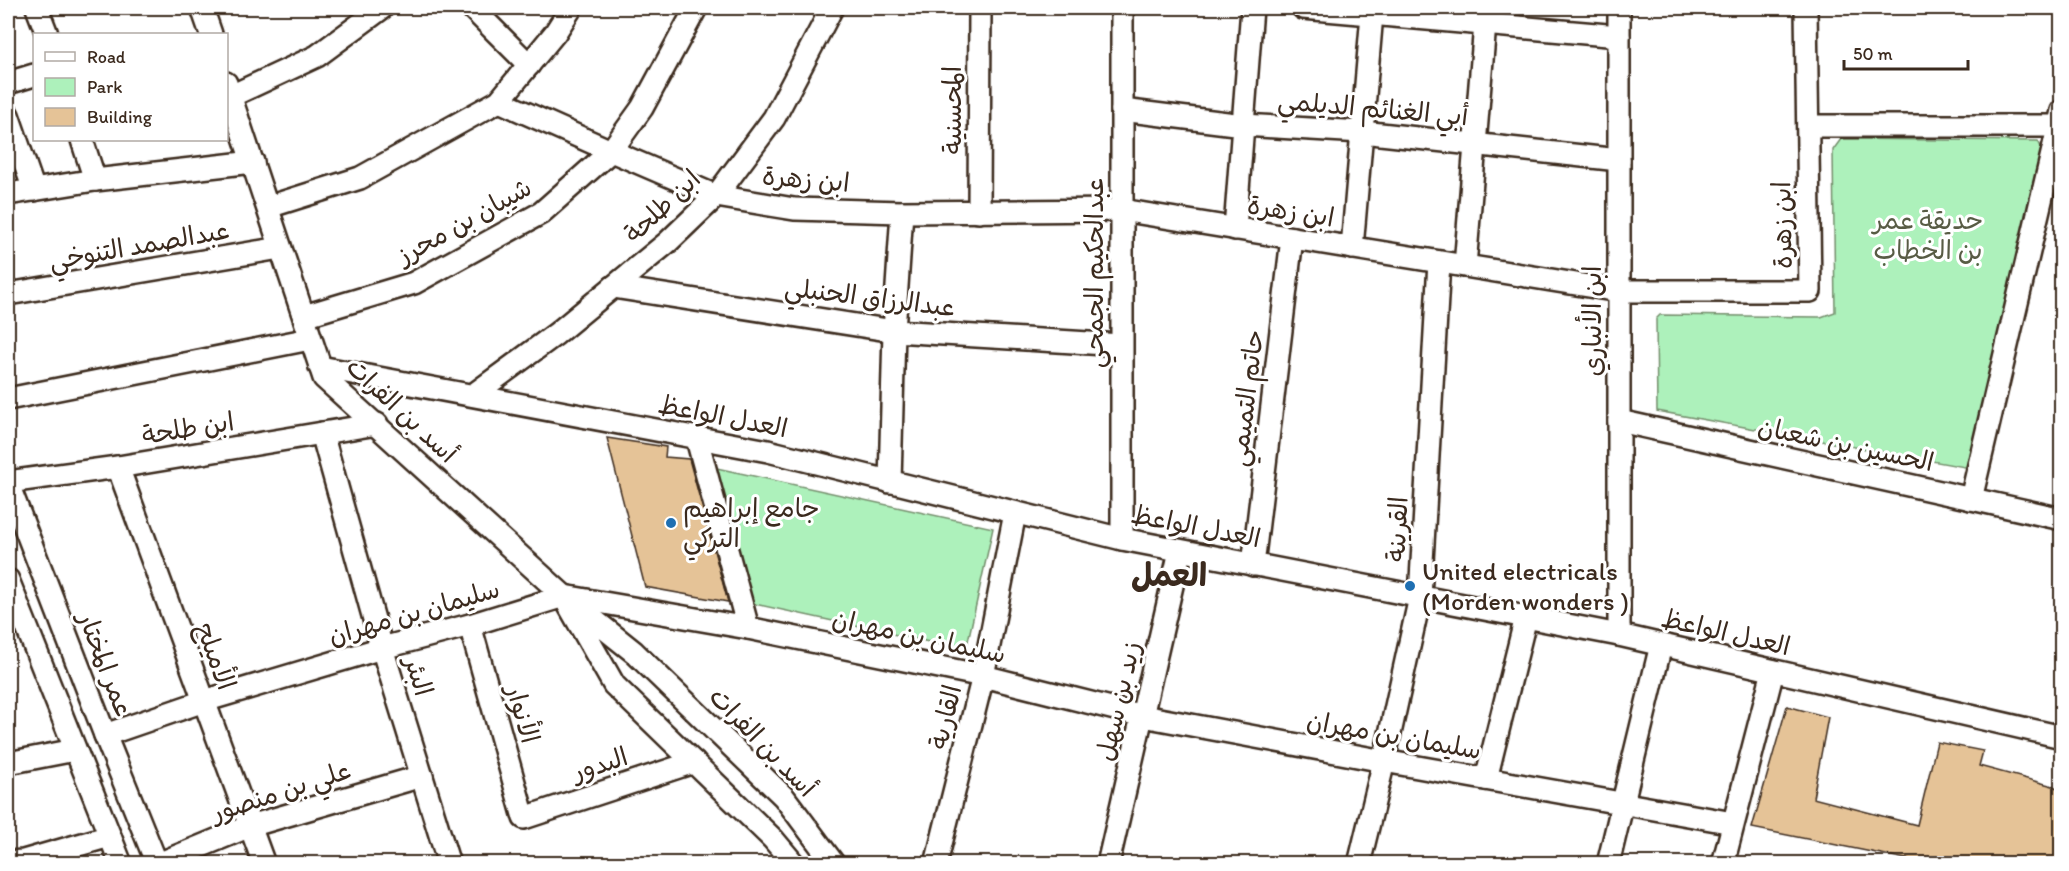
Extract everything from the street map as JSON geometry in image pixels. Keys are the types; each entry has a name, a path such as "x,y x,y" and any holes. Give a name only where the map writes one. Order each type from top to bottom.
{"street":[{"path":"37,8 47,33"},
{"path":"202,8 211,33"},
{"path":"229,89 317,56 382,8"},
{"path":"472,8 528,65"},
{"path":"268,207 360,178 499,101 555,33 571,8"},
{"name":"شيبان بن محرز","path":"304,316 414,283 541,213 611,152 642,108 696,8"},
{"name":"ابن طلحة","path":"473,395 556,334 668,242 716,196 774,118 832,8"},
{"name":"المحسنية","path":"979,212 980,8"},
{"name":"عبدالحكيم الجمحي","path":"1122,8 1122,539"},
{"path":"1235,229 1252,8"},
{"path":"1303,8 1346,9 1371,14 1461,15 1485,24 1619,36"},
{"name":"ابن الأنباري","path":"1619,8 1619,635"},
{"name":"ابن زهرة","path":"499,101 611,152 716,196 794,209 902,212 1121,210 1619,291 1810,291 1806,8"},
{"path":"1353,248 1371,14"},
{"path":"1465,266 1485,24"},
{"path":"8,83 33,75"},
{"name":"أسد بن الفرات","path":"229,89 324,378 564,596 634,652 784,797 834,864"},
{"name":"أبي الغنائم الديلمي","path":"1122,110 1243,125 1362,132 1619,160"},
{"path":"8,115 34,190"},
{"path":"1808,126 2060,118 1971,499"},
{"path":"82,141 95,180"},
{"path":"8,194 95,180 253,162"},
{"path":"890,482 894,331 902,212"},
{"name":"حاتم التميمي","path":"1253,565 1292,238"},
{"name":"عبدالصمد التنوخي","path":"8,294 280,248"},
{"name":"القرينة","path":"1359,864 1420,597 1439,262"},
{"name":"عبدالرزاق الحنبلي","path":"613,287 894,331 1121,345"},
{"path":"8,399 310,339"},
{"name":"العدل الواعظ","path":"320,367 768,451 1122,539 1619,635 2061,737"},
{"name":"الحسين بن شعبان","path":"1619,421 2061,519"},
{"name":"ابن طلحة","path":"8,483 377,424"},
{"name":"البئر","path":"322,433 382,648 449,864"},
{"path":"697,439 748,628"},
{"name":"الأميلح","path":"118,467 264,864"},
{"name":"عمر المختار","path":"8,483 105,735 158,864"},
{"name":"القارية","path":"936,864 983,676 1015,513"},
{"name":"زيد بن سهل","path":"1108,864 1180,551"},
{"path":"8,580 16,628 75,750 121,864"},
{"name":"أسد بن الفرات","path":"564,596 614,685 773,839 794,864"},
{"name":"سليمان بن مهران","path":"105,735 204,701 564,596 748,628 983,676 1143,716 1733,823"},
{"path":"1486,779 1526,617"},
{"name":"الأنوار","path":"470,625 524,818"},
{"path":"1608,864 1661,645"},
{"path":"1724,864 1773,671"},
{"path":"8,763 75,750"},
{"name":"البدور","path":"524,818 694,762"},
{"name":"علي بن منصور","path":"158,864 250,826 422,776"},
{"path":"8,862 23,861 110,836"}],"green space":[{"name":"حديقة عمر بن الخطاب","path":"1841,139 2038,141 2044,153 1970,468 1657,411 1656,319 1660,315 1821,317 1835,312 1833,150"},
{"path":"712,467 993,528 966,650 750,603"}],"building":[{"name":"جامع إبراهيم التركي","path":"607,438 666,447 665,457 689,459 728,602 645,587"},
{"path":"1787,706 1828,717 1813,798 1917,825 1937,742 1983,751 1979,766 2059,789 2061,864 1931,864 1752,828"}],"place":[{"name":"جامع إبراهيم التركي","path":"671,523"},
{"name":"United electricals (Morden wonders )","path":"1410,586"}],"district":[{"name":"العمل","path":"1169,575"}]}
